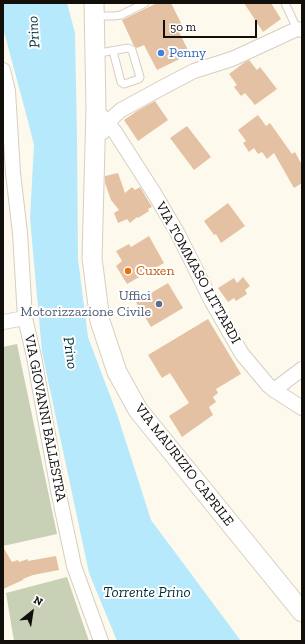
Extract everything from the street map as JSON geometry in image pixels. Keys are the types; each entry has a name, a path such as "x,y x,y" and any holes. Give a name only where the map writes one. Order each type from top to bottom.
{"main road":[{"path":"94,10 104,53 96,109"},
{"name":"VIA MAURIZIO CAPRILE","path":"96,109 92,258 100,321 117,372 138,410 302,612"}],"street":[{"path":"96,143 113,117 121,110 194,71 232,59 299,30"},
{"name":"VIA GIOVANNI BALLESTRA","path":"3,70 20,233 25,318 34,357 58,490 74,566 101,641"},
{"name":"VIA TOMMASO LITTARDI","path":"96,109 115,132 178,232 212,302 242,354 268,385 302,408"},
{"path":"3,322 25,318"},
{"path":"274,390 302,369"}],"lane":[{"path":"94,10 114,16 120,15 145,3"},
{"path":"285,3 299,30"},
{"path":"128,48 132,50 140,77 139,79 124,84 121,82 104,53 128,48"}],"green space":[{"path":"17,344 57,534 3,546 3,347"},
{"path":"67,577 89,641 14,641 6,593"}],"water":[{"name":"Torrente Prino","path":"3,3 67,3 75,33 78,259 88,337 117,414 151,520 241,641 117,641 89,573 42,352 30,218 34,145 3,28"}],"building":[{"path":"157,3 171,3 182,25 177,28 190,54 157,70 144,45 137,48 134,46 122,20"},
{"path":"244,3 271,3 281,19 263,32"},
{"path":"249,60 257,70 260,67 277,89 255,105 245,93 241,96 234,87 237,85 229,74"},
{"path":"155,101 168,120 138,141 124,120"},
{"path":"258,115 266,126 270,123 292,154 295,152 302,165 302,183 294,188 274,153 267,159 262,152 258,154 254,148 249,152 243,143 246,141 238,130"},
{"path":"187,126 211,157 194,170 170,138"},
{"path":"118,173 125,193 132,187 135,190 140,187 152,207 148,209 149,211 138,218 137,217 130,223 127,219 118,223 114,213 119,210 111,200 105,183 105,176"},
{"path":"228,203 245,226 221,243 216,234 214,235 204,221"},
{"path":"149,236 164,263 127,284 116,266 122,261 116,251 129,244 131,247"},
{"path":"243,277 250,286 245,290 247,294 236,301 234,298 228,302 218,288 234,278 237,283"},
{"name":"Uffici Motorizzazione Civile","path":"168,283 183,308 151,327 136,302"},
{"path":"208,319 241,374 216,389 218,393 213,397 216,402 209,407 213,415 182,437 169,416 189,403 170,373 162,378 148,355"},
{"path":"3,547 12,562 56,556 59,570 33,575 3,589"}],"place":[{"name":"Penny","path":"161,53"},
{"name":"Cuxen","path":"128,271"},
{"name":"Uffici Motorizzazione Civile","path":"159,304"}],"water label":[{"name":"Prino","path":"34,32"},
{"name":"Prino","path":"70,353"}]}
